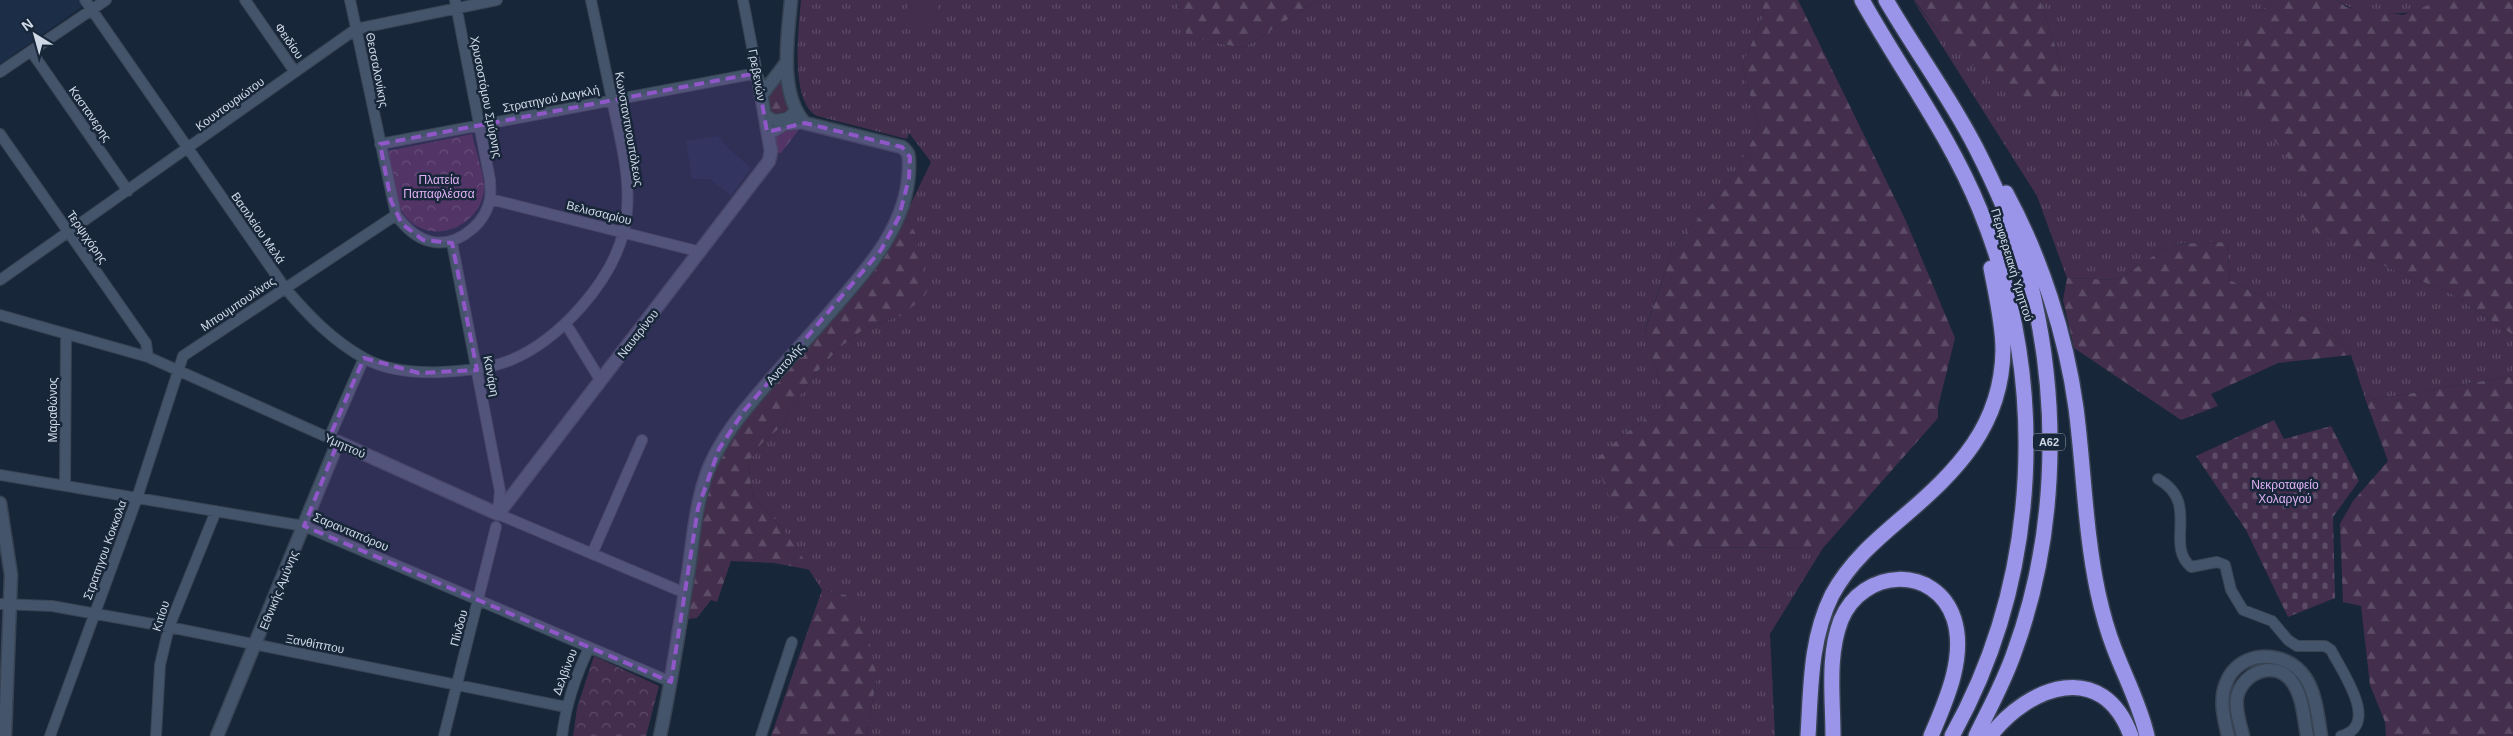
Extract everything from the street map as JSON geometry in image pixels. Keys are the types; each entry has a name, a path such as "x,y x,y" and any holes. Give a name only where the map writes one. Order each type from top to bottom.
{"highway":[{"name":"Περιφερειακή Υμηττού","path":"1862,0 1950,149 1980,210 2009,297 2017,335 2026,413 2027,480 2012,578 1993,647 1952,736"},
{"name":"Περιφερειακή Υμηττού","path":"1886,0 1976,148 2004,210 2034,298 2048,401 2050,468 2036,578 2014,654 1976,736"},
{"path":"1976,148 1991,166 2013,206 2031,245 2050,298 2069,371 2076,409 2086,517 2098,593 2113,646 2136,699 2148,736"},
{"path":"1808,736 1815,640 1833,595 1844,575 1861,555 1954,471 1982,433 1997,393 2003,350 1998,302 1980,210"},
{"path":"1833,736 1834,646 1842,618 1858,594 1876,583 1895,579 1923,584 1938,595 1947,605 1954,620 1956,655 1950,689 1931,736"},
{"path":"1990,736 2008,715 2022,703 2051,689 2067,687 2097,694 2109,702 2122,717 2131,736"}],"street":[{"name":"Βασιλείου Μελά","path":"85,0 285,288 327,332 364,358 390,368 419,373 477,370"},
{"path":"0,72 106,0"},
{"name":"Φειδίου","path":"245,0 295,72"},
{"name":"Θεσσαλονίκης","path":"350,0 380,144"},
{"name":"Κουντουριώτου","path":"0,280 356,29 456,4 497,0"},
{"name":"Κωνσταντινουπόλεως","path":"477,370 510,361 538,346 566,324 595,290 611,265 624,232 628,210 627,179 591,0"},
{"name":"Γρεβενών","path":"743,0 770,151"},
{"path":"791,0 786,63 796,110 805,122"},
{"name":"Χρυσοστόμου Σμύρνης","path":"456,4 478,126 490,180 490,199"},
{"name":"Καστανερης","path":"31,51 128,190"},
{"path":"761,96 786,63"},
{"name":"Στρατηγού Δαγκλή","path":"380,144 612,101 758,78"},
{"path":"764,113 774,120 787,118 796,110"},
{"name":"Ανατολής","path":"660,736 671,682 698,508 706,478 719,449 744,411 853,288 881,250 899,217 909,178 910,157 908,151 902,147 805,122 785,125 768,135"},
{"name":"Τερψιχόρης","path":"0,134 146,343 148,357"},
{"path":"380,144 396,215 402,224 423,240 436,243 452,242 463,237 476,226 485,213 490,199"},
{"name":"Ναυαρίνου","path":"497,520 769,162 770,151"},
{"name":"Βελισσαρίου","path":"490,199 701,252"},
{"name":"Μπουμπουλίνας","path":"176,370 183,356 396,215"},
{"name":"Κανάρη","path":"452,242 500,491 497,520"},
{"name":"Υμηττού","path":"0,315 148,357 334,440 497,520 592,554 685,593"},
{"path":"566,324 601,381"},
{"name":"Μαραθώνος","path":"65,486 66,335"},
{"name":"Εθνικής Αμύνης","path":"217,736 257,645 304,526 364,358"},
{"name":"Στρατηγου Κοκκολα","path":"50,736 137,498 176,370"},
{"path":"592,554 642,440"},
{"name":"Σαρανταπόρου","path":"0,475 304,526 671,682"},
{"path":"2158,479 2169,485 2180,504 2182,553 2185,562 2191,567 2217,562 2225,565 2231,590 2243,610 2272,621 2288,640 2297,646 2325,646 2331,650 2357,701 2360,715 2358,723 2352,732 2341,736"},
{"path":"0,503 8,543 5,736"},
{"name":"Κιτίου","path":"156,736 160,665 169,627 216,511"},
{"name":"Πίνδου","path":"444,736 497,520"},
{"name":"Ξανθίππου","path":"6,605 52,606 169,627 566,706"},
{"path":"761,736 792,642"},
{"name":"Δελβίνου","path":"562,736 566,706 573,682 589,648"},
{"path":"2228,736 2222,703 2226,681 2242,663 2264,656 2288,662 2305,677 2311,688 2322,736"},
{"path":"2242,736 2237,705 2238,696 2246,680 2252,674 2269,669 2285,675 2293,683 2302,710 2307,736"}],"highlighted area":[{"path":"757,73 767,132 805,123 902,147 910,157 909,178 899,217 881,250 744,411 719,449 698,508 671,682 304,526 338,442 329,438 364,358 419,373 477,370 452,243 423,240 402,224 391,201 380,144"}],"shaded area":[{"path":"0,0 78,0 83,6 0,64"},
{"path":"718,136 726,146 751,168 731,196 710,179 692,179 686,141"}],"green space":[{"path":"801,0 1176,0 1188,37 1243,48 1318,0 1761,0 1764,14 1742,66 1759,128 1728,186 1674,246 1645,330 1666,405 1623,435 1595,461 1674,547 1823,548 1770,634 1775,736 866,736 877,677 846,595 822,590 781,526 753,498 748,462 762,443 783,425 792,406 816,373 839,348 864,329 900,316 919,250 916,234 905,216 931,162 909,133 907,139 817,116 808,108 802,95 799,80 798,45"},
{"path":"910,0 940,0 930,36 901,27"},
{"path":"1176,0 1318,0 1243,48 1187,37"},
{"path":"1761,0 1798,0 1906,221 1955,338 1938,407 1938,418 1823,548 1674,547 1617,518 1595,460 1623,435 1666,405 1645,331 1674,246 1728,186 1759,128 1742,66 1764,14"},
{"path":"1913,0 1940,34 2061,64 2040,0 2275,0 2259,12 2282,147 2309,184 2351,252 2452,294 2513,335 2513,376 2366,401 2351,355 2325,326 2287,310 2230,280 2227,242 2171,244 2118,280 2067,278 2037,196"},
{"path":"1914,0 2040,0 2061,64 2057,107 1997,88 1940,34"},
{"path":"2275,0 2337,0 2346,7 2403,15 2442,0 2513,0 2513,335 2452,294 2351,252 2315,231 2296,210 2309,184 2245,103 2236,51 2259,12"},
{"path":"2337,0 2442,0 2433,6 2420,10 2390,13 2359,10 2346,6"},
{"path":"782,75 793,109 790,112 777,115 767,111 767,101 773,87"},
{"path":"800,128 781,153 775,152 773,139 779,133 785,130"},
{"name":"Πλατεία Παπαφλέσσα","path":"472,134 484,184 481,203 474,214 464,223 453,229 428,231 416,226 401,210 395,194 388,151"},
{"path":"905,216 916,234 927,292 917,303 900,316 864,329 839,348 816,373 792,406 783,425 762,443 748,462 753,498 781,526 811,570 774,563 731,561 717,602 711,600 697,618 688,619 701,510 719,457 748,413 857,291 884,257"},
{"path":"2227,242 2230,280 2287,310 2325,326 2351,355 2278,363 2211,394 2218,406 2181,420 2074,348 2063,300 2067,278 2118,280 2171,244"},
{"path":"2513,376 2513,736 2386,736 2385,722 2370,685 2361,606 2343,602 2340,524 2353,501 2388,461 2366,401"},
{"name":"Νεκροταφείο Χολαργού","path":"2274,420 2284,439 2331,426 2359,481 2333,517 2335,598 2288,617 2246,530 2196,456"},
{"path":"822,590 846,595 867,631 877,677 866,736 771,736"},
{"path":"594,656 659,686 646,736 573,736 577,708"}]}
